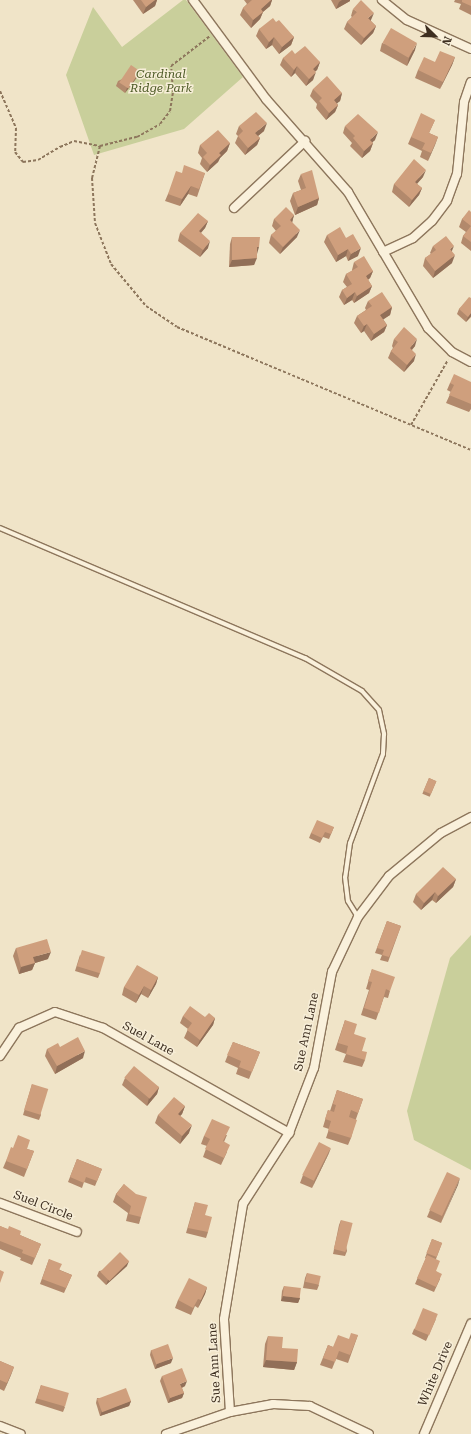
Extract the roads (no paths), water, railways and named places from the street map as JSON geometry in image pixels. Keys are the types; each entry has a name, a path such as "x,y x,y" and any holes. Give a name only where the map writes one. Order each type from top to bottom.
{"street":[{"path":"193,0 266,99 305,141 348,192 428,328 452,352 471,362"},
{"path":"382,0 407,20 471,49"},
{"path":"383,252 412,238 432,221 447,201 457,174 464,102 471,82"},
{"path":"234,208 305,141"},
{"name":"Sue Ann Lane","path":"230,1412 224,1319 244,1204 289,1133 314,1068 332,972 358,917 389,876 441,833 471,817"},
{"name":"Suel Lane","path":"0,1056 19,1028 55,1012 104,1028 289,1133"},
{"name":"Suel Circle","path":"0,1203 77,1232"},
{"name":"White Drive","path":"424,1434 471,1324"},
{"path":"166,1434 230,1412 273,1404 310,1406 369,1434"},
{"path":"0,1426 21,1434"}],"lane":[{"path":"0,528 306,658 362,691 378,710 384,734 383,754 350,842 345,877 348,901 358,917"}],"park label":[{"name":"Cardinal Ridge Park","path":"161,82"}]}
